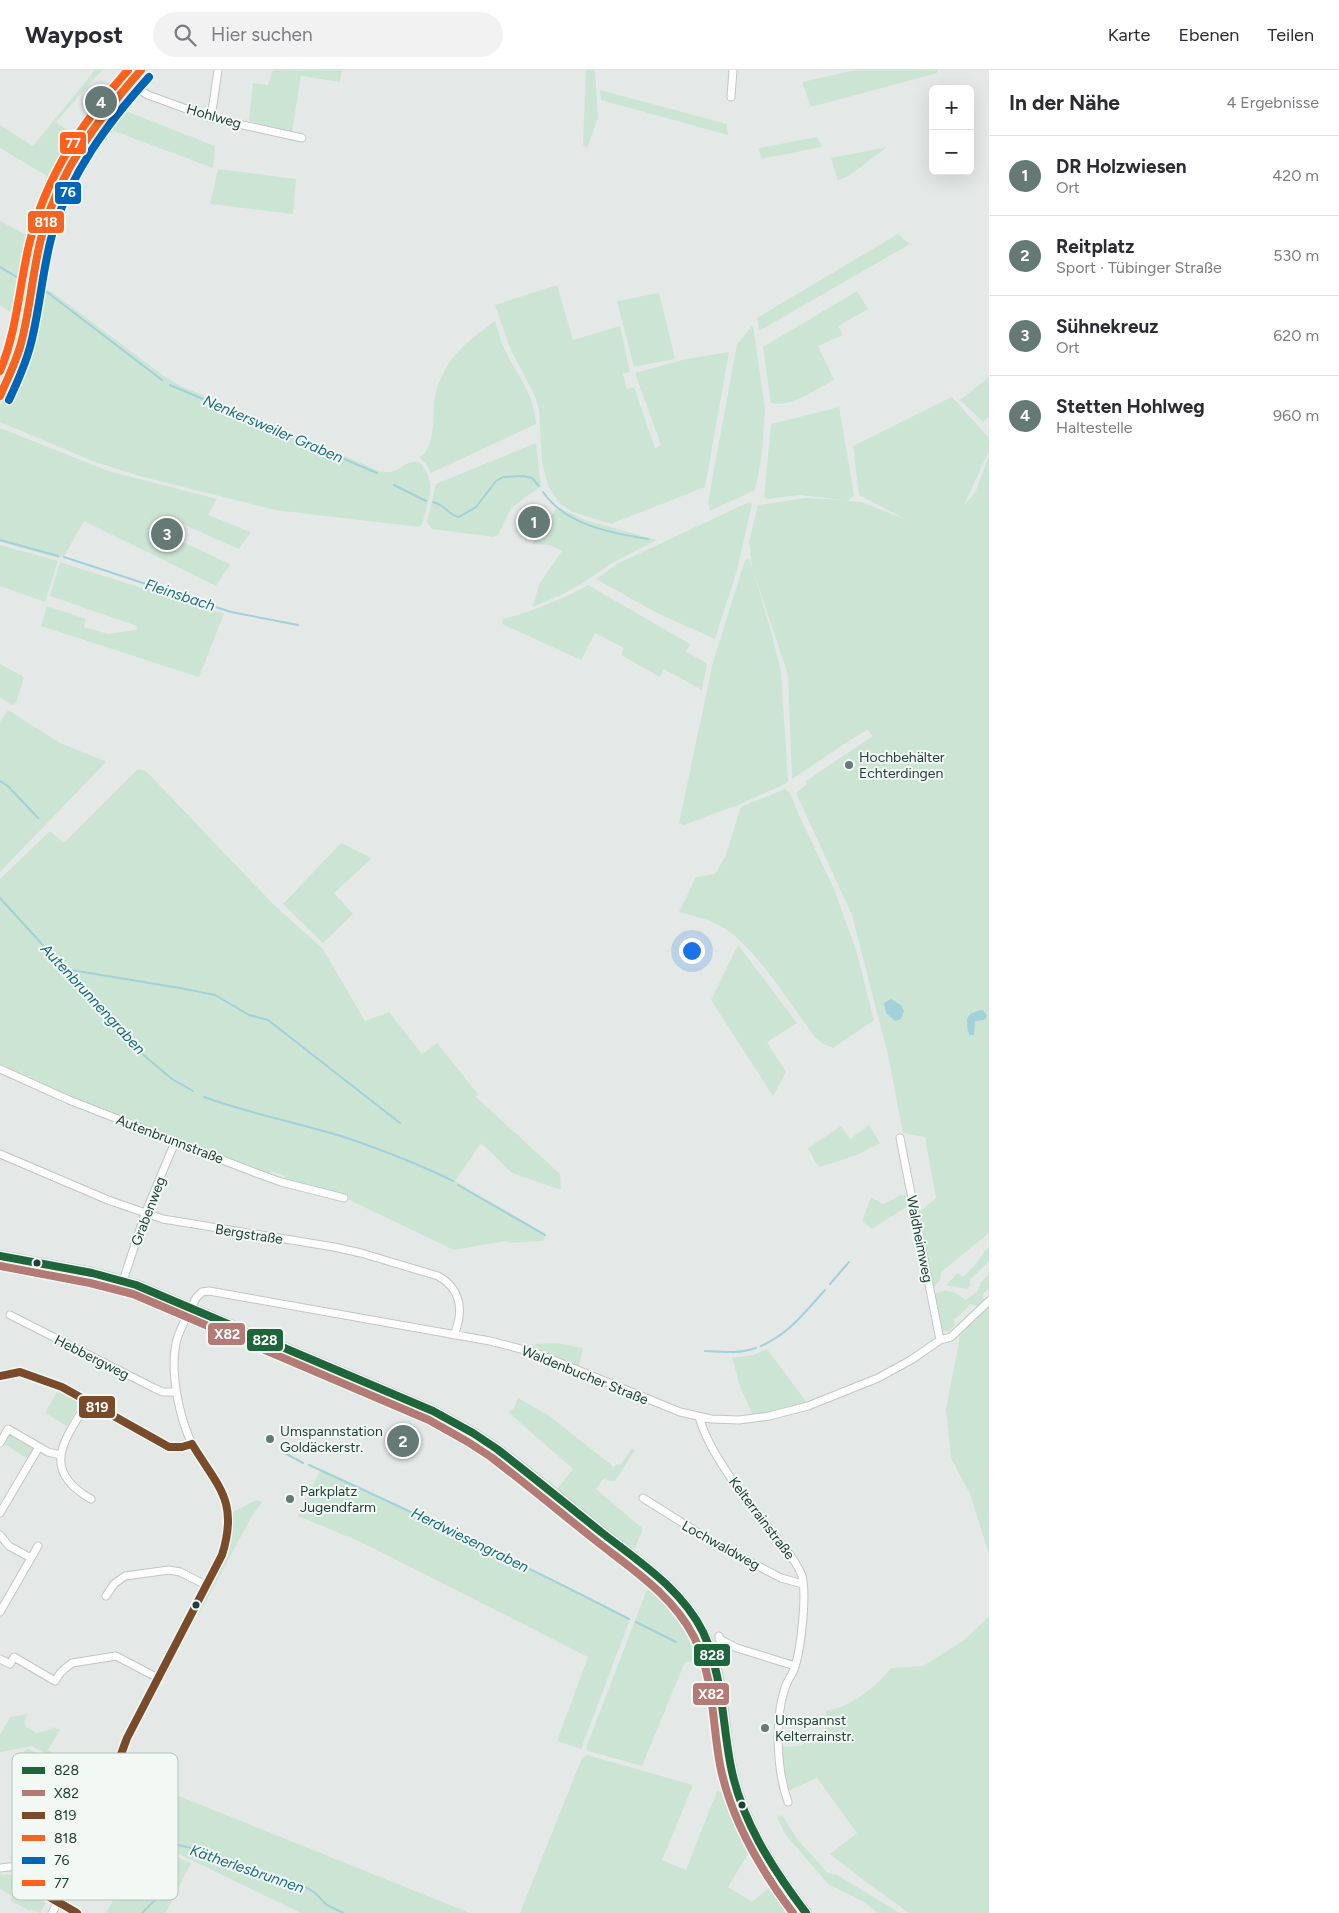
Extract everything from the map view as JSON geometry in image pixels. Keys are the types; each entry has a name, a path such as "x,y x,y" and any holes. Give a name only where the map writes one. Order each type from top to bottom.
{"main road":[{"path":"0,1256 92,1273 123,1281 400,1395 448,1418 497,1449 653,1573 684,1602 703,1631 714,1661 731,1768 745,1812 771,1864 806,1913"}],"street":[{"path":"0,396 20,345 43,230 51,206 72,159 99,119 141,70"},
{"path":"211,118 218,70"},
{"path":"731,97 732,70"},
{"name":"Hohlweg","path":"129,84 148,95 211,118 302,138"},
{"name":"Autenbrunnstraße","path":"0,1070 34,1086 281,1182 344,1198"},
{"name":"Waldheimweg","path":"900,1138 940,1340"},
{"name":"Grabenweg","path":"123,1281 145,1214 175,1142"},
{"name":"Bergstraße","path":"0,1154 145,1214 193,1225 352,1251 438,1276 448,1281 457,1296 460,1322 454,1335"},
{"name":"Waldenbucher Straße","path":"121,1753 206,1586 228,1537 228,1510 221,1489 192,1444 176,1392 176,1344 199,1295 209,1291 523,1348 670,1409 698,1417 724,1420 769,1416 813,1404 888,1373 940,1340 951,1337 989,1301"},
{"name":"Hebbergweg","path":"10,1315 154,1388 163,1392 176,1392"},
{"path":"0,1366 2,1375 15,1372 26,1373 62,1387 169,1447 182,1448 192,1444"},
{"path":"88,1401 64,1443 60,1460 70,1484 78,1492 91,1500"},
{"name":"Kelterrainstraße","path":"698,1417 719,1459 793,1559 802,1575 801,1632 796,1666 784,1688 780,1712 780,1773 788,1802"},
{"path":"0,1443 8,1429 48,1452 60,1455"},
{"path":"0,1513 39,1447"},
{"name":"Lochwaldweg","path":"643,1498 716,1544 781,1578 803,1584"},
{"path":"0,1535 9,1546 31,1558"},
{"path":"0,1612 38,1546"},
{"path":"106,1596 114,1584 125,1576 169,1570 180,1572 206,1586"},
{"path":"719,1636 719,1639 737,1648 796,1666"},
{"path":"0,1659 10,1664 14,1657 55,1681 61,1672 72,1663 116,1656 158,1678"},
{"path":"55,1900 77,1913"},
{"path":"52,1913 58,1902"}],"green space":[{"path":"95,70 102,70 56,122 74,135 56,165 33,227 29,229 47,176 0,148 0,125 33,146"},
{"path":"273,70 342,70 340,82 301,76 292,132 249,121 253,83 268,85"},
{"path":"586,70 595,70 598,118 587,148 583,145"},
{"path":"856,70 937,70 937,73 811,107 802,82"},
{"path":"600,90 727,124 728,135 601,100"},
{"path":"113,106 215,146 213,168 98,125"},
{"path":"817,137 822,147 761,159 759,148"},
{"path":"74,144 75,146 49,200 31,257 46,197 60,164 67,151"},
{"path":"887,147 850,175 838,181 831,158"},
{"path":"218,169 296,179 293,214 210,204"},
{"path":"0,221 25,234 28,248 19,313 16,315 19,317 0,378 16,316 0,305"},
{"path":"898,234 910,244 759,331 757,318"},
{"path":"40,285 164,376 181,386 379,471 391,472 406,464 416,462 420,464 428,474 430,488 422,524 419,527 275,510 143,477 95,462 0,422 0,406 10,382 35,286"},
{"path":"557,285 573,340 620,326 630,372 623,374 627,389 634,387 655,448 661,445 635,373 682,360 729,352 705,487 611,524 573,512 560,504 548,486 542,462 539,410 535,396 511,350 495,305"},
{"path":"857,291 868,309 838,326 843,335 818,346 834,380 811,393 787,403 771,403 763,347"},
{"path":"659,293 675,359 634,367 617,301"},
{"path":"495,321 504,348 532,403 536,424 431,473 427,465 420,458 430,443 435,397 442,376 453,357"},
{"path":"753,325 765,409 762,454 755,490 710,511 708,502 737,344"},
{"path":"989,377 989,417 983,422 960,400"},
{"path":"952,397 989,438 989,451 964,505 975,493 989,456 989,1233 941,1272 940,1280 933,1288 919,1212 936,1198 925,1137 903,1133 888,1055 852,915 796,793 806,785 806,781 873,736 867,730 792,779 788,675 753,570 781,672 788,780 785,784 740,804 684,825 679,823 713,662 745,560 749,559 752,568 749,542 758,505 806,498 845,500 800,495 768,499 764,497 771,424 839,407 854,495 848,501 861,502 905,519 859,495 853,446"},
{"path":"0,428 108,471 217,499 208,515 251,532 239,549 164,516 157,530 230,564 216,586 84,521 64,556 58,558 0,542"},
{"path":"536,443 541,486 511,508 498,535 494,537 432,529 427,522 436,484"},
{"path":"749,502 752,504 737,570 715,639 657,613 596,579 619,563"},
{"path":"557,507 585,520 657,540 612,563 583,583 559,596 532,607 540,583 562,551 550,545 532,544"},
{"path":"0,545 58,561 45,602 0,586"},
{"path":"60,562 224,614 199,677 41,626 47,606 86,619 84,627 108,634 136,630 137,626 50,596"},
{"path":"588,585 690,644 686,652 707,663 702,690 664,669 660,677 621,655 624,648 595,633 581,660 502,624 503,619 547,605"},
{"path":"0,664 24,677 14,705 0,697"},
{"path":"8,710 60,743 105,761 105,763 0,872 0,722"},
{"path":"138,769 146,771 273,904 323,949 365,1021 389,1012 422,1054 437,1043 478,1094 476,1097 560,1174 561,1190 512,1173 481,1143 455,1181 546,1234 543,1241 510,1243 505,1241 454,1250 343,1197 284,1181 285,1176 271,1171 269,1176 72,1099 0,1066 0,879 50,831 64,843"},
{"path":"785,789 790,793 834,889 856,950 874,1020 833,1048 822,1043 814,1036 747,947 722,927 701,918 679,912 696,877 715,874 725,857 741,807"},
{"path":"341,843 372,858 334,893 353,914 323,943 283,904"},
{"path":"738,945 797,1023 767,1042 786,1072 773,1096 711,1000"},
{"path":"869,1125 880,1143 859,1154 820,1167 817,1165 808,1148 841,1126 850,1139"},
{"path":"901,1195 906,1195 908,1206 872,1229 862,1221 871,1197 883,1204"},
{"path":"989,1247 989,1261 970,1280 971,1285 967,1289 946,1285 958,1273 962,1277 966,1274"},
{"path":"989,1274 989,1289 983,1294 984,1300 977,1306 971,1304 954,1320 955,1326 948,1332 942,1330 939,1326 934,1295 942,1291 950,1291 958,1294 965,1300 977,1292 981,1282"},
{"path":"989,1305 989,1554 970,1494 951,1458 946,1409 960,1336 970,1323"},
{"path":"558,1343 583,1348 579,1366 532,1347 536,1344"},
{"path":"767,1349 808,1404 753,1416 740,1386 732,1358 753,1355"},
{"path":"57,1392 79,1403 67,1426 45,1413"},
{"path":"518,1398 548,1415 614,1467 617,1464 620,1465 632,1448 635,1450 615,1481 609,1481 604,1478 596,1489 643,1529 634,1550 556,1490 573,1469 508,1412 514,1408"},
{"path":"394,1428 418,1436 413,1452 388,1443"},
{"path":"10,1434 34,1449 28,1459 4,1444"},
{"path":"321,1469 630,1619 581,1749 557,1741 588,1657 363,1543 298,1516"},
{"path":"256,1500 262,1502 253,1514 200,1612 197,1611 229,1548 232,1533 231,1513"},
{"path":"655,1579 685,1610 701,1637 709,1662 685,1662 642,1766 588,1751 586,1748 646,1592"},
{"path":"989,1616 989,1913 909,1913 830,1854 857,1833 817,1778 787,1791 783,1774 782,1747 798,1746 826,1736 826,1711 854,1701 870,1690 891,1668 923,1666 963,1641"},
{"path":"28,1714 24,1721 26,1727 37,1733 52,1729 53,1727 60,1730 48,1750 53,1753 44,1753 32,1746 0,1752 0,1735 10,1717"},
{"path":"29,1749 36,1753 26,1753 23,1751"},
{"path":"587,1755 693,1785 662,1860 686,1870 717,1791 732,1794 740,1818 754,1844 728,1887 752,1902 776,1882 789,1913 520,1913 582,1758"},
{"path":"178,1796 470,1913 301,1913 178,1854"},
{"path":"782,1815 797,1839 828,1873 837,1875 900,1913 878,1913 864,1902 828,1884 785,1834 777,1817"},
{"path":"178,1857 191,1863 178,1889"},
{"path":"0,1874 11,1875 12,1896 0,1889"},
{"path":"12,1896 12,1900 41,1900 46,1903 40,1913 31,1909 30,1911 10,1900"},
{"path":"113,1900 172,1900 166,1913 106,1913"}],"water":[{"path":"891,999 901,1005 904,1011 901,1019 895,1021 886,1013 884,1003"},
{"path":"983,1010 987,1016 984,1020 975,1021 974,1035 969,1035 968,1018 973,1013"}],"waterway":[{"name":"Nenkersweiler Graben","path":"0,267 22,280"},
{"name":"Nenkersweiler Graben","path":"39,286 162,380"},
{"name":"Nenkersweiler Graben","path":"170,385 377,473"},
{"name":"Nenkersweiler Graben","path":"433,502 459,517 476,507 496,481 503,477 523,476 532,478 539,486"},
{"name":"Nenkersweiler Graben","path":"394,485 426,501"},
{"name":"Nenkersweiler Graben","path":"543,492 553,503 576,520 619,534 648,539"},
{"name":"Fleinsbach","path":"0,540 58,556"},
{"name":"Fleinsbach","path":"64,557 231,612 298,625"},
{"path":"0,781 8,786 38,818"},
{"name":"Autenbrunnengraben","path":"0,898 140,1052 172,1079 193,1091"},
{"path":"65,969 215,995 249,1015 268,1020 400,1123"},
{"name":"Autenbrunnengraben","path":"204,1097 347,1138 453,1181"},
{"name":"Autenbrunnengraben","path":"458,1185 545,1235"},
{"path":"830,1284 849,1262"},
{"path":"761,1346 788,1329 825,1290"},
{"path":"705,1351 737,1352 756,1348"},
{"name":"Herdwiesengraben","path":"281,1451 303,1463"},
{"name":"Herdwiesengraben","path":"309,1465 470,1540 629,1619"},
{"name":"Herdwiesengraben","path":"636,1622 676,1642"},
{"name":"Kätherlesbrunnen","path":"178,1845 194,1849 208,1856 232,1861 268,1877 305,1887 314,1892 327,1905 343,1913"},
{"path":"142,1913 155,1900"}],"transit line":[{"name":"77","path":"0,371 14,325 29,245 45,196 55,173 81,130 111,89 128,70"},
{"name":"818","path":"0,396 20,347 27,318 39,245 60,186 96,125 141,70"},
{"name":"76","path":"9,400 21,374 30,347 52,235 69,191 105,131 149,77"},
{"name":"828","path":"0,1256 92,1273 136,1285 433,1411 473,1433 497,1449 658,1576 683,1602 703,1632 718,1680 730,1762 741,1803 759,1842 781,1878 806,1913"},
{"name":"X82","path":"0,1266 90,1283 133,1294 429,1420 491,1457 636,1572 674,1608 685,1622 701,1652 712,1700 720,1765 731,1805 758,1861 793,1913"},
{"name":"819","path":"0,1376 20,1372 62,1387 169,1447 182,1447 192,1444"},
{"name":"819","path":"121,1753 127,1738 222,1555 227,1536 227,1507 223,1495 192,1444"},
{"name":"819","path":"54,1900 77,1913"}],"place":[{"name":"Stetten Hohlweg","path":"101,102"},
{"name":"DR Holzwiesen","path":"534,522"},
{"name":"Sühnekreuz","path":"167,534"},
{"name":"Hochbehälter Echterdingen","path":"849,765"},
{"name":"Umspannstation Goldäckerstr.","path":"270,1439"},
{"name":"Reitplatz","path":"403,1441"},
{"name":"Parkplatz Jugendfarm","path":"290,1499"},
{"name":"Umspannst Kelterrainstr.","path":"765,1728"}]}
